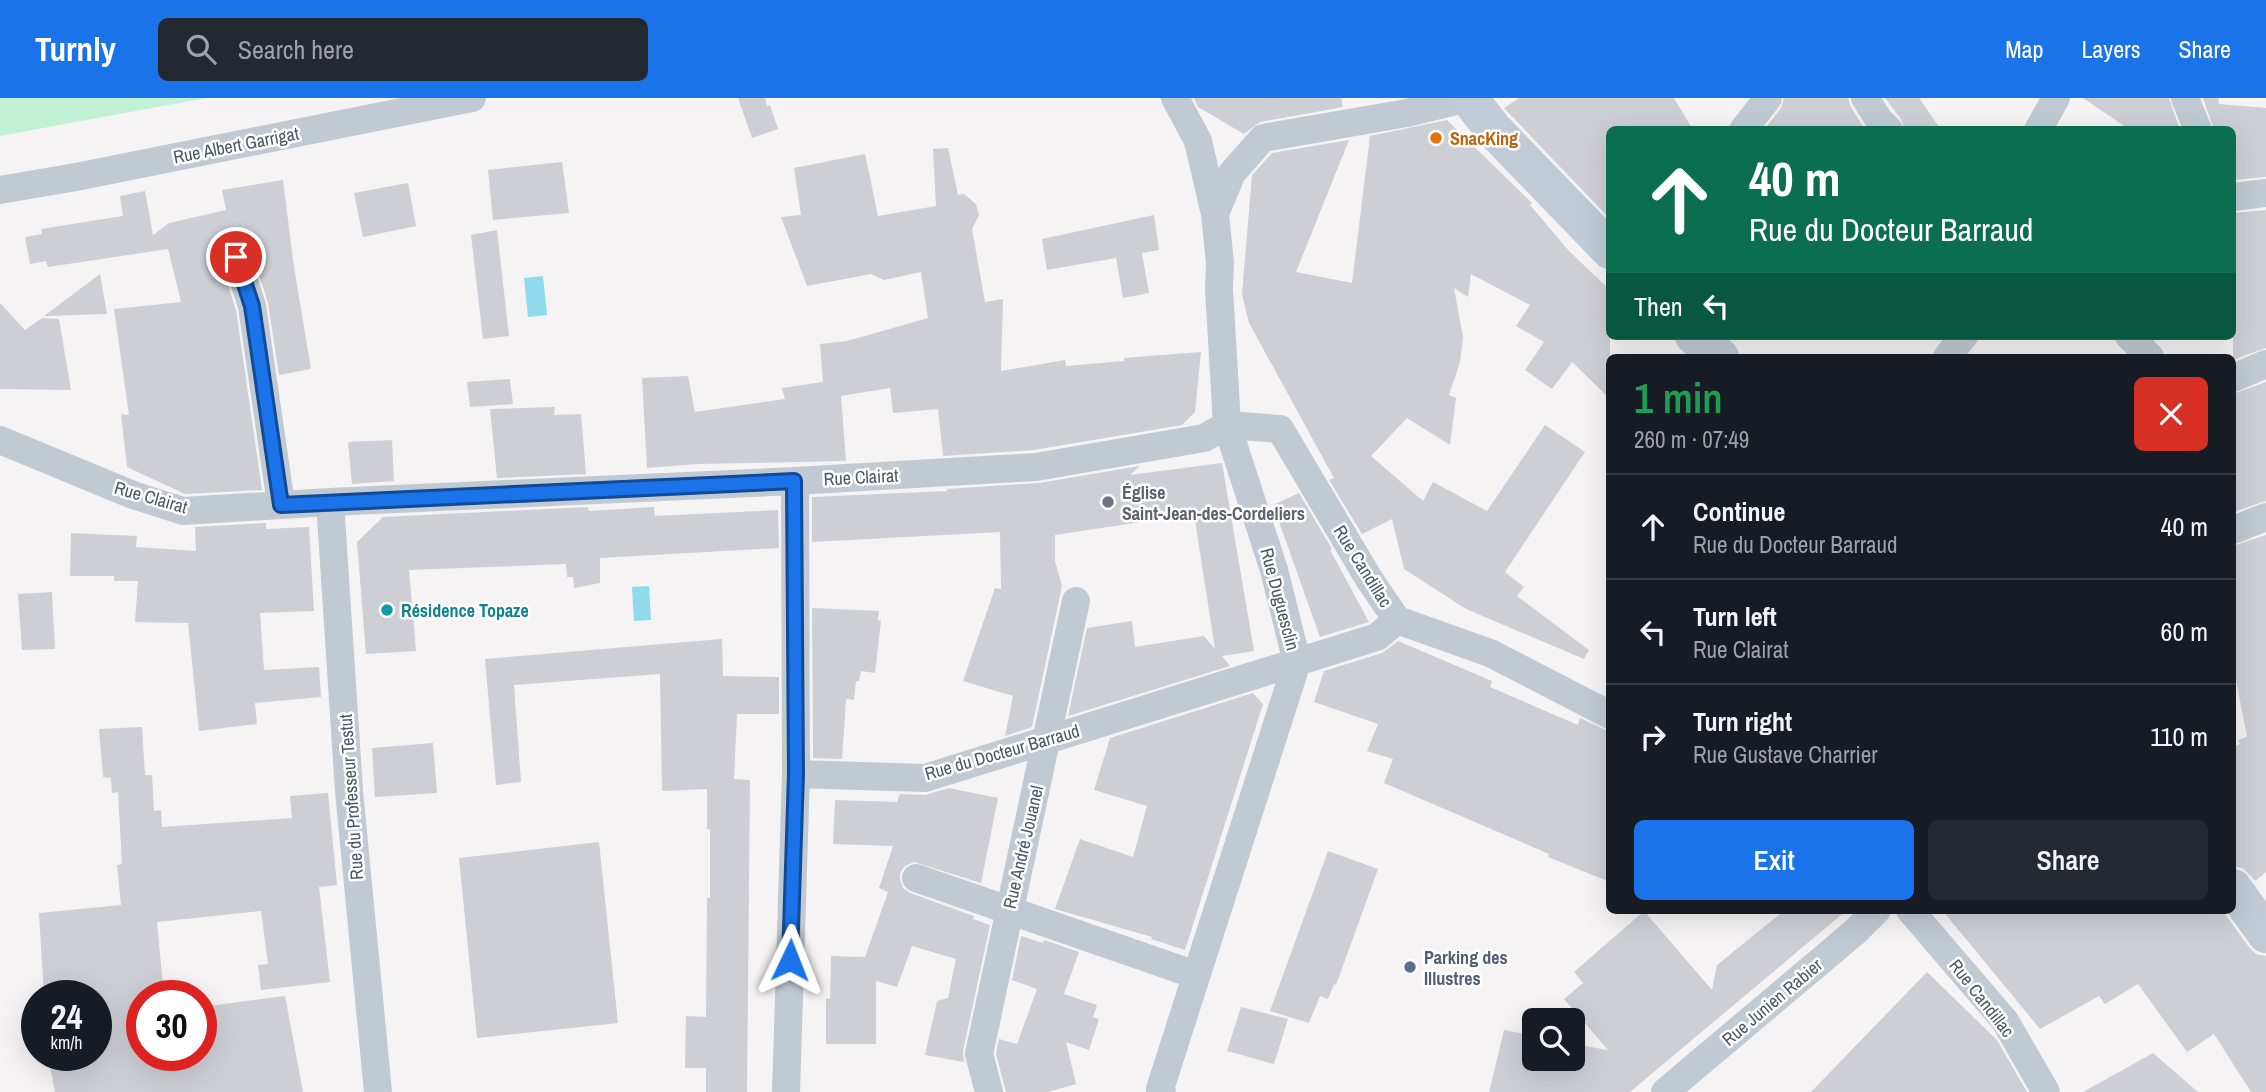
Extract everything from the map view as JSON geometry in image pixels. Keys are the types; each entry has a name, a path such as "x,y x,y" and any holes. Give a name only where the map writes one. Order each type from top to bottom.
{"main road":[{"path":"1479,101 1493,130 1606,246"},
{"path":"1699,340 1716,354"},
{"path":"2236,892 2266,934"}],"street":[{"name":"Rue Albert Garrigat","path":"0,190 472,98"},
{"name":"Rue Duguesclin","path":"1162,1092 1160,1089 1297,662 1274,570 1227,425 1219,289 1220,262 1215,214 1198,141 1175,98"},
{"path":"1746,126 1768,98"},
{"path":"1865,98 1885,126"},
{"path":"2040,126 2056,98"},
{"path":"2185,98 2196,126"},
{"path":"1215,214 1232,173 1263,138 1479,101"},
{"path":"236,257 252,306 281,505"},
{"path":"2133,340 2147,354"},
{"path":"2236,377 2266,364"},
{"name":"Rue Clairat","path":"0,440 133,495 183,511 1036,467 1204,438 1227,425"},
{"name":"Rue Candillac","path":"1227,425 1280,429 1369,579 1397,620 1490,653 1606,713"},
{"path":"786,1092 796,774 794,481"},
{"name":"Rue du Professeur Testut","path":"330,502 349,791 378,1092"},
{"path":"2236,529 2266,517"},
{"name":"Rue André Jouanel","path":"989,1092 979,1054 1076,601"},
{"name":"Rue du Docteur Barraud","path":"796,774 925,778 1377,637 1397,620"},
{"path":"916,878 1196,975"},
{"name":"Rue Junien Rabier","path":"1665,1092 1856,932 1873,914"},
{"name":"Rue Candillac","path":"1913,914 2005,1021 2046,1092"}],"green space":[{"path":"0,98 206,98 0,136"}],"water":[{"path":"543,276 547,315 528,317 524,278"},
{"path":"649,586 651,620 634,621 632,587"}],"building":[{"path":"738,98 765,98 778,129 752,138"},
{"path":"1194,98 1341,98 1343,107 1260,122 1244,134 1198,107"},
{"path":"1519,98 1674,98 1691,126 1606,126 1606,215 1504,108"},
{"path":"1784,98 1848,98 1863,126 1767,126 1781,108"},
{"path":"1885,98 1919,98 1938,126 1904,126"},
{"path":"2083,98 2169,98 2179,126 2124,126"},
{"path":"2203,98 2218,98 2219,104 2266,108 2266,177 2236,180 2236,126 2213,126"},
{"path":"1447,120 1532,203 1530,205 1569,251 1606,286 1606,340 1610,340 1610,354 1606,354 1606,395 1572,362 1552,389 1525,370 1544,342 1516,326 1530,305 1471,274 1468,297 1454,288 1463,337 1460,362 1449,395 1456,398 1450,445 1407,418 1371,456 1423,501 1433,482 1487,511 1545,425 1585,452 1505,572 1524,587 1517,596 1589,650 1584,659 1466,609 1404,569 1392,519 1362,534 1329,480 1334,478 1249,323 1242,294 1252,175 1272,153 1349,140 1296,272 1352,283 1370,136"},
{"path":"948,148 958,195 964,194 976,204 979,215 972,229 985,302 1003,299 1001,371 1065,360 1066,366 1201,352 1195,412 1182,425 1034,450 943,456 938,409 893,413 890,388 841,396 846,461 698,464 647,468 642,378 688,376 695,412 785,399 782,388 823,382 820,344 847,341 928,318 921,272 884,280 871,274 807,286 781,217 801,215 794,168 865,154 878,216 936,206 933,149"},
{"path":"562,162 569,213 493,220 488,170"},
{"path":"283,180 311,369 279,375 268,303 252,252 248,245 240,241 224,245 220,261 236,310 262,490 185,494 127,467 121,414 129,415 114,309 181,302 168,249 48,267 46,261 30,264 25,237 42,234 41,229 123,216 120,196 145,191 153,235 169,223 226,210 222,190"},
{"path":"408,183 416,226 363,237 354,193"},
{"path":"2266,210 2266,348 2236,359 2236,354 2233,354 2233,340 2236,340 2236,213"},
{"path":"1154,215 1159,250 1142,253 1149,293 1123,298 1116,258 1047,270 1042,239"},
{"path":"497,230 509,336 483,339 471,235"},
{"path":"100,274 107,314 44,316"},
{"path":"0,303 25,330 42,318 59,319 71,390 0,389"},
{"path":"510,379 513,404 470,407 467,382"},
{"path":"2266,382 2266,501 2236,511 2236,393"},
{"path":"555,407 554,415 581,414 586,474 497,478 490,409"},
{"path":"392,440 394,481 352,484 348,442"},
{"path":"1222,463 1254,651 1222,656 1230,666 1068,716 1087,628 1132,621 1135,647 1204,636 1215,649 1194,514 1055,535 1055,561 1062,586 1032,727 1005,736 1013,696 963,681 995,588 1001,589 1000,532 812,542 812,497 947,491 1039,483 1140,466 1130,475"},
{"path":"1299,493 1332,549 1330,550 1369,622 1320,637 1273,505"},
{"path":"588,507 589,511 654,507 655,516 778,510 779,548 600,558 600,583 574,588 573,577 567,577 566,564 409,570 416,651 366,654 357,542 383,517"},
{"path":"266,523 266,529 309,527 314,611 260,613 264,670 319,667 321,697 255,703 257,724 199,731 188,623 135,622 138,581 114,581 114,576 70,576 71,533 137,536 136,547 196,551 195,527"},
{"path":"2266,535 2266,872 2255,881 2243,868 2236,867 2236,746 2240,744 2238,740 2247,737 2236,680 2236,545"},
{"path":"52,592 55,649 22,650 18,594"},
{"path":"812,608 879,611 878,620 881,621 875,673 861,671 859,681 856,681 854,700 846,699 842,759 813,758"},
{"path":"722,639 723,676 779,677 779,714 737,714 734,779 750,780 747,1092 706,1092 706,1068 685,1068 686,1016 706,1017 710,829 707,829 707,789 662,791 660,674 514,685 521,782 496,785 485,659"},
{"path":"1398,641 1492,681 1490,687 1578,725 1580,718 1606,730 1606,880 1384,783 1393,759 1367,751 1378,724 1314,702 1324,671 1382,653"},
{"path":"1253,693 1263,704 1185,950 1151,939 1152,937 1055,909 1080,839 1133,857 1147,806 1094,790 1110,738"},
{"path":"142,727 145,775 152,775 154,811 161,810 162,827 292,818 290,796 328,793 337,885 319,887 330,982 261,990 258,965 268,964 261,911 157,922 162,980 126,980 126,1071 217,1071 217,1005 285,996 303,1092 55,1092 51,1071 112,1071 112,980 43,980 39,913 121,905 117,865 122,864 118,792 112,793 111,778 103,777 99,729"},
{"path":"433,743 437,793 375,797 372,748"},
{"path":"949,788 998,798 981,883 914,862 905,866 900,873 900,880 903,888 910,893 974,916 973,919 990,925 963,1051 964,1062 925,1055 937,1001 948,998 956,959 912,946 897,987 876,981 876,1044 826,1044 826,998 830,999 831,956 865,957 888,892 879,888 893,846 833,844 835,800 897,802 900,794 925,795"},
{"path":"599,842 618,1023 477,1038 459,858"},
{"path":"1328,851 1378,869 1336,985 1334,984 1328,999 1320,996 1309,1023 1270,1011"},
{"path":"1641,914 1647,914 1712,990 1717,965 1780,914 1842,914 1630,1092 1489,1092 1504,1030 1522,1033 1522,1071 1585,1071 1585,1046 1608,1050 1585,1023 1585,1008 1572,1008 1564,999 1583,983 1574,972"},
{"path":"1945,914 2225,914 2249,947 2256,954 2266,956 2266,1092 2251,1092 2214,1034 2187,1052 2138,984 2105,1004 2099,996 2040,1029"},
{"path":"1021,936 1043,943 1044,940 1079,952 1064,994 1097,1005 1093,1017 1099,1019 1089,1050 1066,1042 1076,1084 1048,1092 1006,1092 996,1054 999,1039 1017,1044 1037,989 1012,980"},
{"path":"1927,972 1997,1040 2027,1092 1811,1092"},
{"path":"1241,1007 1288,1019 1274,1064 1227,1051"},
{"path":"2153,1053 2198,1092 2083,1092"}],"place":[{"name":"SnacKing","path":"1436,138"},
{"name":"Église Saint-Jean-des-Cordeliers","path":"1108,502"},
{"name":"Résidence Topaze","path":"387,610"},
{"name":"Parking des Illustres","path":"1410,967"}],"route":[{"path":"236,257 252,306 281,505 794,481 796,774 790,960"}]}
